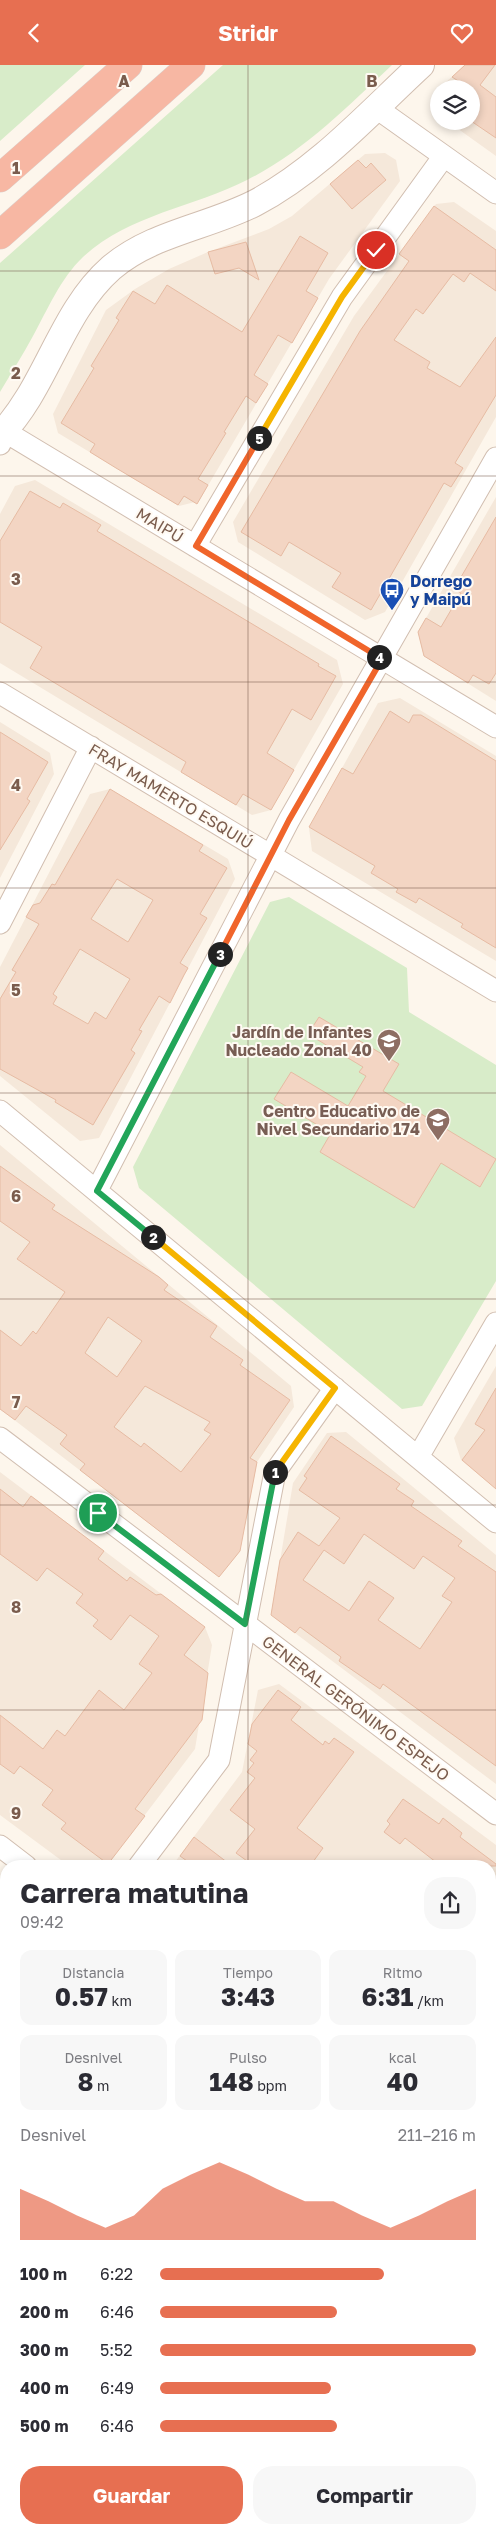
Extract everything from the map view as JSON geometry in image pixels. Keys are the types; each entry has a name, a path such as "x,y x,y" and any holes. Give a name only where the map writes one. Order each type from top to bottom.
{"highway":[{"path":"0,178 128,65"},
{"path":"0,235 191,65"}],"street":[{"path":"1,437 24,404 67,325 99,280 111,268 149,244 215,220 278,190 306,168 421,65"},
{"path":"375,107 496,193"},
{"path":"196,546 342,297 444,156"},
{"name":"MAIPÚ","path":"1,437 196,546 496,727"},
{"path":"97,1191 271,856 496,458"},
{"name":"FRAY MAMERTO ESQUIÚ","path":"0,693 496,991"},
{"path":"0,923 91,747"},
{"path":"0,1111 496,1522"},
{"path":"418,1457 496,1323"},
{"path":"144,1860 219,1760 275,1472 335,1388"},
{"name":"GENERAL GERÓNIMO ESPEJO","path":"0,1438 496,1814"},
{"path":"0,1847 18,1860"}],"shaded area":[{"path":"465,65 496,65 496,156 460,130 480,130 480,80 448,80"},
{"path":"385,153 396,160 400,181 329,279 199,501 179,506 58,433 53,414 106,310 135,289 169,269 269,229 292,216 365,154"},
{"path":"454,202 496,231 496,417 385,612 365,620 238,542 233,522 354,316 436,204"},
{"path":"35,480 337,660 343,684 271,810 252,815 0,663 0,514 15,486"},
{"path":"496,497 496,701 424,656 418,632"},
{"path":"400,698 496,756 496,961 312,851 309,828 378,703"},
{"path":"0,722 50,753 54,774 0,878"},
{"path":"110,789 228,859 235,879 99,1138 80,1141 0,1076 0,967 90,794"},
{"path":"0,1145 291,1386 294,1407 257,1462 240,1551 219,1577 0,1409"},
{"path":"496,1366 496,1489 461,1460 454,1438"},
{"path":"346,1432 496,1555 496,1784 271,1615 293,1483 327,1433"},
{"path":"0,1472 205,1627 212,1645 195,1749 111,1860 61,1860 0,1815"},
{"path":"279,1684 496,1845 496,1860 176,1860 242,1772 258,1690"}],"green space":[{"path":"0,65 85,65 0,141"},
{"path":"223,65 392,65 324,128 267,169 227,189 141,221 120,231 83,257 61,285 0,392 0,263"},
{"path":"289,897 407,968 409,1012 496,1065 496,1281 422,1406 402,1409 139,1188 133,1167 270,902"}],"building":[{"path":"465,65 495,65 480,85 480,80 457,80 452,77"},
{"path":"480,85 496,97 496,138 480,127"},
{"path":"358,160 366,168 371,163 386,180 352,209 330,184"},
{"path":"434,206 496,250 496,291 470,273 464,282 453,274 423,314 416,309 394,340 430,362 427,368 460,387 496,337 496,395 455,463 463,468 451,487 444,483 371,610 332,587 341,573 289,542 281,556 241,532 360,331 409,261 399,254"},
{"path":"300,236 328,253 306,291 318,298 292,343 278,335 254,375 268,384 256,403 246,396 224,432 226,433 198,479 208,485 197,504 184,496 178,505 90,452 95,444 61,423 94,368 91,366 119,320 116,318 133,291 155,304 167,285 242,332"},
{"path":"246,242 259,280 239,268 215,274 208,252"},
{"path":"30,491 60,508 63,503 101,525 97,531 336,676 311,720 292,709 267,753 294,770 271,810 243,794 236,805 181,772 186,762 30,668 42,647 0,622 0,541"},
{"path":"496,517 496,673 489,684 473,675 468,683 424,656 418,632 426,618 441,627 461,593 454,589"},
{"path":"390,711 409,723 413,715 421,715 496,761 496,948 461,927 463,924 419,898 416,903 396,892 398,889 371,873 375,866 309,827 342,768 353,774"},
{"path":"0,732 48,762 27,799 30,801 0,850"},
{"path":"110,789 203,845 199,851 227,868 200,914 207,918 180,963 188,968 170,1003 159,996 139,1030 142,1031 131,1050 135,1053 93,1125 55,1102 56,1100 0,1069 0,999 16,972 12,970 39,924 26,917 33,905 40,903 52,884 55,885","holes":["117,879 153,900 128,942 91,919","80,949 130,979 106,1019 95,1012 88,1024 53,1004 57,997 53,994"]},
{"path":"319,1017 399,1064 383,1091 496,1159 480,1187 441,1163 414,1208 320,1152 331,1133 274,1099 291,1072 348,1106 366,1076 359,1072 363,1067 308,1034"},
{"path":"0,1166 55,1205 52,1209 159,1277 168,1285 164,1290 217,1326 210,1337 243,1360 240,1365 290,1400 250,1458 257,1462 240,1551 219,1577 80,1470 85,1464 60,1444 67,1435 26,1406 15,1420 0,1409 0,1330 21,1346 33,1331 36,1334 65,1292 17,1259 30,1242 0,1221","holes":["108,1317 142,1341 117,1377 85,1353","145,1386 210,1422 204,1430 211,1434 181,1472 144,1443 141,1447 114,1427"]},
{"path":"496,1388 496,1489 462,1460 485,1430 475,1424"},
{"path":"331,1436 400,1484 396,1489 414,1501 411,1506 462,1541 458,1546 496,1572 496,1766 383,1684 380,1689 339,1661 341,1657 300,1627 295,1633 271,1615 280,1560 298,1532 319,1546 340,1518 299,1490 307,1478 304,1476","holes":["364,1534 414,1569 423,1556 455,1578 442,1596 452,1602 420,1649 378,1620 394,1598 369,1581 349,1611 303,1580 324,1550 344,1564"]},
{"path":"0,1489 23,1507 31,1496 104,1551 98,1559 127,1581 130,1577 156,1595 161,1594 205,1627 184,1655 208,1673 202,1720 135,1809 145,1816 111,1860 103,1860 61,1829 66,1823 42,1805 53,1790 20,1766 14,1774 0,1764 0,1715 43,1749 57,1730 65,1736 99,1690 124,1710 152,1673 139,1664 159,1636 130,1615 111,1640 93,1626 98,1620 76,1603 83,1594 47,1568 37,1581 0,1554"},
{"path":"278,1690 301,1707 291,1720 323,1745 325,1741 329,1744 334,1738 354,1752 297,1828 323,1848 314,1860 246,1860 236,1853 255,1829 230,1810 255,1778 247,1772 254,1763 250,1760 257,1751 248,1744 252,1724"},
{"path":"403,1799 439,1824 443,1818 462,1833 460,1837 491,1860 433,1860 405,1838 400,1844 384,1832 390,1824 387,1821"},
{"path":"194,1837 224,1860 186,1860 180,1856"}],"place":[{"name":"Dorrego y Maipú","path":"392,611"},
{"name":"Jardín de Infantes Nucleado Zonal 40","path":"389,1062"},
{"name":"Centro Educativo de Nivel Secundario 174","path":"438,1141"}],"route":[{"path":"98,1513 245,1624 275,1472 335,1388 97,1191 289,820 382,659 196,546 342,297 376,250"}]}
